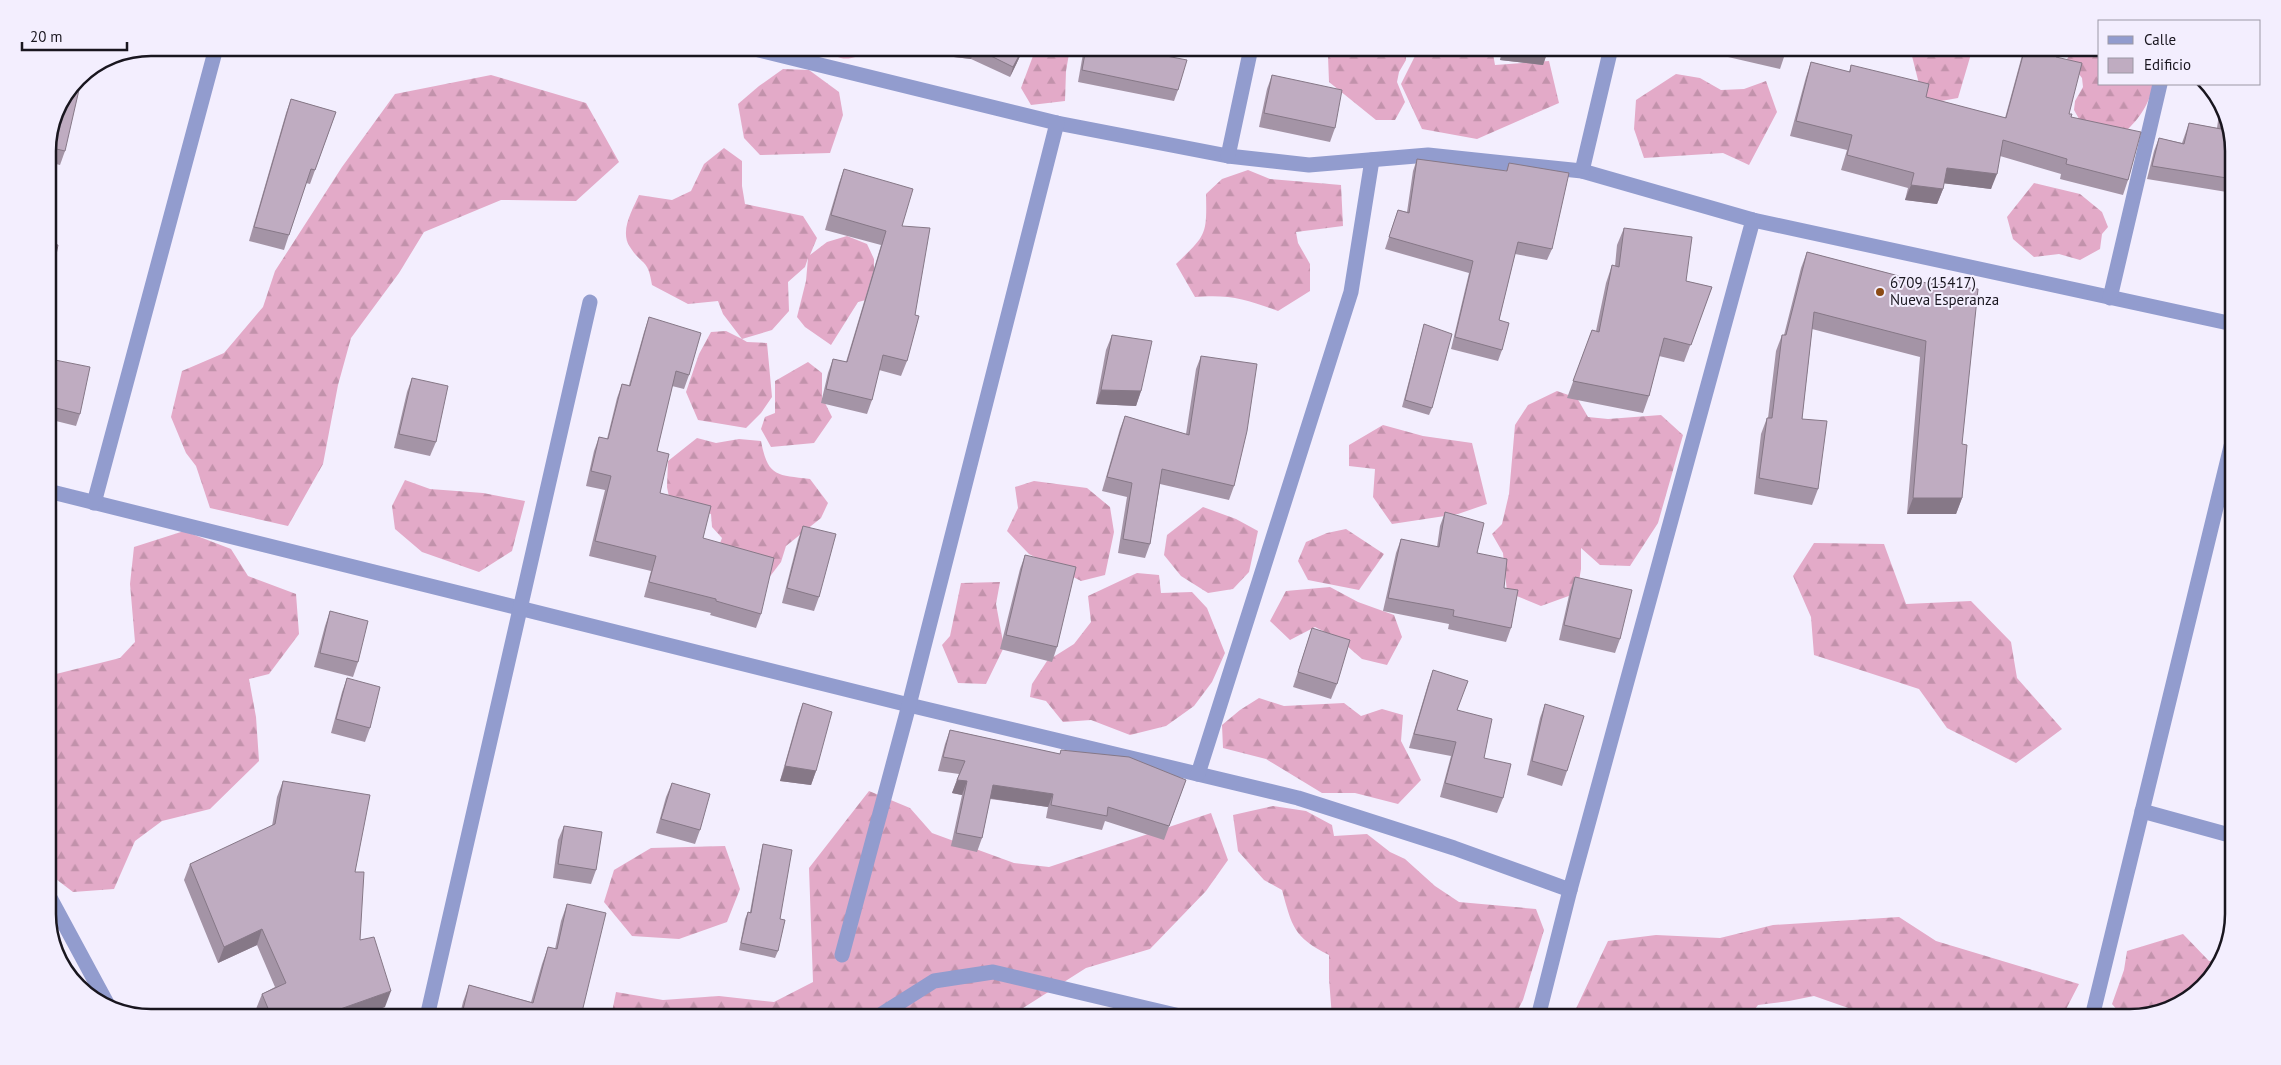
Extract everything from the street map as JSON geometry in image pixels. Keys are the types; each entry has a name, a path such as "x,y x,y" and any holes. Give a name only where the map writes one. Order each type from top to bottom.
{"street":[{"path":"94,503 214,56"},
{"path":"784,56 1057,123 1228,156 1309,165 1428,155 1582,171 1753,220 2225,322"},
{"path":"1228,156 1249,56"},
{"path":"1582,171 1609,56"},
{"path":"2110,298 2160,85"},
{"path":"842,955 909,705 1057,123"},
{"path":"1198,774 1350,292 1372,160"},
{"path":"1540,1009 1570,890 1753,220"},
{"path":"428,1009 590,302"},
{"path":"2094,1009 2225,471"},
{"path":"56,493 909,705 1298,798 1454,848 1570,890"},
{"path":"2142,811 2225,834"},
{"path":"56,922 101,994"},
{"path":"891,1009 934,981 993,972 1147,1009"}],"green space":[{"path":"836,56 858,56 853,58"},
{"path":"1033,56 1069,56 1065,101 1031,105 1021,88"},
{"path":"1328,56 1406,56 1397,82 1405,102 1395,120 1376,120 1329,82"},
{"path":"1415,56 1493,56 1495,65 1549,61 1559,103 1477,139 1422,129 1401,84"},
{"path":"1912,56 1970,56 1958,98 1924,104"},
{"path":"2069,56 2098,56 2098,85 2154,85 2143,110 2125,132 2087,133 2074,110 2075,101 2083,87 2082,78 2067,59"},
{"path":"783,69 809,70 839,92 843,115 830,153 760,155 744,138 738,104"},
{"path":"1676,74 1700,78 1721,90 1744,89 1766,81 1777,112 1749,165 1723,153 1644,158 1634,129 1636,100"},
{"path":"491,75 586,103 619,162 576,201 501,200 424,232 399,273 351,338 338,385 323,464 288,526 210,508 196,466 186,453 171,417 182,371 224,353 263,307 275,271 342,167 395,94"},
{"path":"724,148 742,161 742,186 745,204 803,216 817,238 810,255 827,242 847,236 867,244 874,259 874,298 858,302 831,345 805,327 797,317 806,281 808,258 805,267 788,282 789,311 772,330 742,339 723,314 718,301 688,304 652,285 649,270 630,247 627,241 626,227 639,195 672,200 691,191 704,164"},
{"path":"1248,170 1270,179 1341,185 1343,226 1296,232 1298,243 1310,264 1310,291 1278,311 1237,298 1218,296 1195,297 1176,264 1203,234 1206,219 1206,194 1222,179"},
{"path":"2034,183 2080,194 2102,212 2108,227 2102,234 2100,249 2080,260 2059,254 2034,257 2013,239 2007,217"},
{"path":"726,331 747,342 767,343 772,397 761,413 746,428 698,420 686,392 699,354 711,332"},
{"path":"808,362 822,373 822,397 832,417 814,443 771,447 761,429 765,417 775,413 775,381"},
{"path":"1557,391 1577,398 1588,417 1608,419 1661,415 1683,435 1658,523 1630,566 1600,565 1581,548 1581,569 1577,593 1541,606 1507,592 1503,553 1492,534 1502,524 1509,494 1515,425 1528,405"},
{"path":"1383,425 1423,436 1472,443 1487,504 1458,514 1392,524 1373,497 1375,469 1349,466 1349,445"},
{"path":"697,438 716,443 739,439 761,441 767,462 775,472 781,475 810,479 828,503 821,518 786,546 781,562 768,579 715,557 722,538 712,527 711,514 670,502 667,487 668,461"},
{"path":"405,480 430,489 483,493 525,501 512,551 479,572 422,552 395,529 392,506"},
{"path":"1034,481 1087,488 1110,507 1114,532 1105,575 1081,581 1029,554 1007,531 1018,508 1015,487"},
{"path":"1203,507 1236,519 1258,531 1249,572 1233,589 1208,593 1181,576 1164,555 1167,535"},
{"path":"1346,529 1384,554 1359,590 1308,580 1298,561 1306,542 1327,533"},
{"path":"184,531 231,549 248,576 296,594 299,634 269,674 249,679 256,717 259,761 210,809 162,821 135,841 114,889 73,892 56,879 56,674 120,658 135,642 130,584 134,547"},
{"path":"1814,543 1884,544 1906,604 1971,601 2011,642 2017,678 2062,729 2016,763 1947,728 1919,689 1814,655 1811,617 1793,576"},
{"path":"1137,573 1159,575 1161,593 1192,592 1207,608 1225,653 1212,682 1194,706 1166,726 1130,735 1091,720 1063,722 1046,701 1030,697 1032,684 1047,661 1074,644 1091,622 1088,596"},
{"path":"1000,582 996,604 1004,647 986,684 958,683 942,645 950,636 961,583"},
{"path":"1330,587 1358,602 1394,615 1402,637 1387,665 1362,659 1339,639 1315,627 1290,640 1270,621 1286,591"},
{"path":"1259,698 1284,706 1344,703 1361,716 1382,709 1403,715 1401,741 1421,780 1398,804 1355,793 1322,793 1266,759 1223,748 1222,725 1240,710"},
{"path":"869,791 910,808 932,833 1014,863 1049,867 1211,813 1228,860 1206,891 1150,949 1086,968 1022,1009 613,1009 616,992 663,1000 719,996 774,1002 813,982 809,868"},
{"path":"1273,806 1306,811 1332,825 1334,836 1367,834 1390,852 1405,859 1435,886 1459,902 1536,909 1544,930 1523,1000 1518,1009 1331,1009 1329,955 1317,949 1301,936 1288,913 1282,890 1264,880 1238,851 1233,815"},
{"path":"725,846 740,889 727,922 679,939 632,936 604,902 614,870 651,848"},
{"path":"1899,917 1936,941 2079,984 2066,1009 1851,1009 1814,996 1758,1005 1755,1009 1576,1009 1608,941 1656,935 1720,938 1773,925"},
{"path":"2183,934 2209,961 2212,960 2192,985 2172,999 2148,1007 2116,1009 2112,1004 2124,970 2127,951"}],"building":[{"path":"991,56 1019,56 1013,67"},
{"path":"1085,56 1166,56 1187,60 1178,90 1082,70"},
{"path":"2023,56 2056,56 2082,63 2069,114 2072,114 2071,117 2141,132 2128,180 2066,164 2067,159 2003,140 1997,174 1947,168 1943,189 1911,185 1914,173 1847,155 1852,135 1796,121 1811,62 1850,72 1851,65 1929,84 1926,97 2006,118"},
{"path":"1272,75 1342,90 1335,128 1264,113"},
{"path":"79,90 65,151 56,149 59,127 66,109"},
{"path":"291,99 336,112 315,170 311,169 289,235 254,227"},
{"path":"2189,123 2221,129 2221,126 2225,145 2225,178 2152,166 2159,138 2184,144"},
{"path":"1417,159 1507,171 1509,163 1569,173 1552,249 1518,242 1499,320 1509,323 1502,350 1455,337 1473,261 1389,237 1398,210 1409,213"},
{"path":"844,169 913,189 902,226 930,228 915,315 919,316 907,361 883,355 872,400 826,389 833,359 847,362 886,231 831,215"},
{"path":"1624,228 1692,237 1686,281 1712,287 1691,345 1664,338 1649,396 1573,381 1592,330 1599,332 1612,265 1619,267"},
{"path":"1807,252 1926,283 1978,289 1962,444 1967,445 1962,498 1913,498 1926,341 1814,312 1802,419 1827,421 1818,489 1759,478 1767,418 1772,418 1782,335 1786,335"},
{"path":"649,317 701,333 689,375 676,371 657,451 669,454 660,493 711,506 703,538 774,558 761,614 716,601 716,599 649,582 656,556 595,541 611,476 591,471 599,437 608,439 622,384 630,386"},
{"path":"1424,324 1452,334 1432,408 1405,400"},
{"path":"1112,335 1152,341 1141,391 1101,390"},
{"path":"1201,356 1257,364 1247,431 1234,486 1162,469 1150,544 1123,539 1132,483 1107,477 1125,416 1189,435"},
{"path":"56,360 90,367 80,414 56,408"},
{"path":"412,378 448,386 436,442 399,434"},
{"path":"1445,512 1484,523 1477,553 1507,559 1504,588 1518,590 1511,628 1453,616 1454,610 1388,598 1401,539 1439,547"},
{"path":"803,526 836,534 819,597 787,588"},
{"path":"1025,555 1076,567 1057,647 1006,635"},
{"path":"1575,577 1632,590 1620,639 1564,625"},
{"path":"330,611 368,621 358,662 320,653"},
{"path":"1312,628 1350,640 1337,684 1298,672"},
{"path":"1433,670 1468,681 1457,710 1492,719 1484,758 1511,764 1503,798 1445,783 1456,742 1414,734"},
{"path":"347,678 380,687 370,728 336,719"},
{"path":"803,703 832,712 816,771 785,766"},
{"path":"1545,704 1584,716 1567,771 1532,761"},
{"path":"950,730 1060,754 1061,750 1129,757 1186,780 1169,826 1108,807 1107,816 1051,805 1053,794 993,785 982,838 956,833 967,781 957,780 965,761 943,757"},
{"path":"283,781 370,795 355,872 364,872 360,940 374,937 391,991 340,1009 268,1009 262,994 286,983 262,929 224,947 190,864 275,824"},
{"path":"672,783 710,794 700,830 661,819"},
{"path":"564,826 602,832 596,870 558,864"},
{"path":"763,844 792,850 780,919 785,920 778,951 741,943 748,912 751,913"},
{"path":"567,904 606,913 583,1009 463,1009 469,985 533,1003 548,947 557,949"}],"place":[{"name":"6709 (15417) Nueva Esperanza","path":"1880,292"}]}
